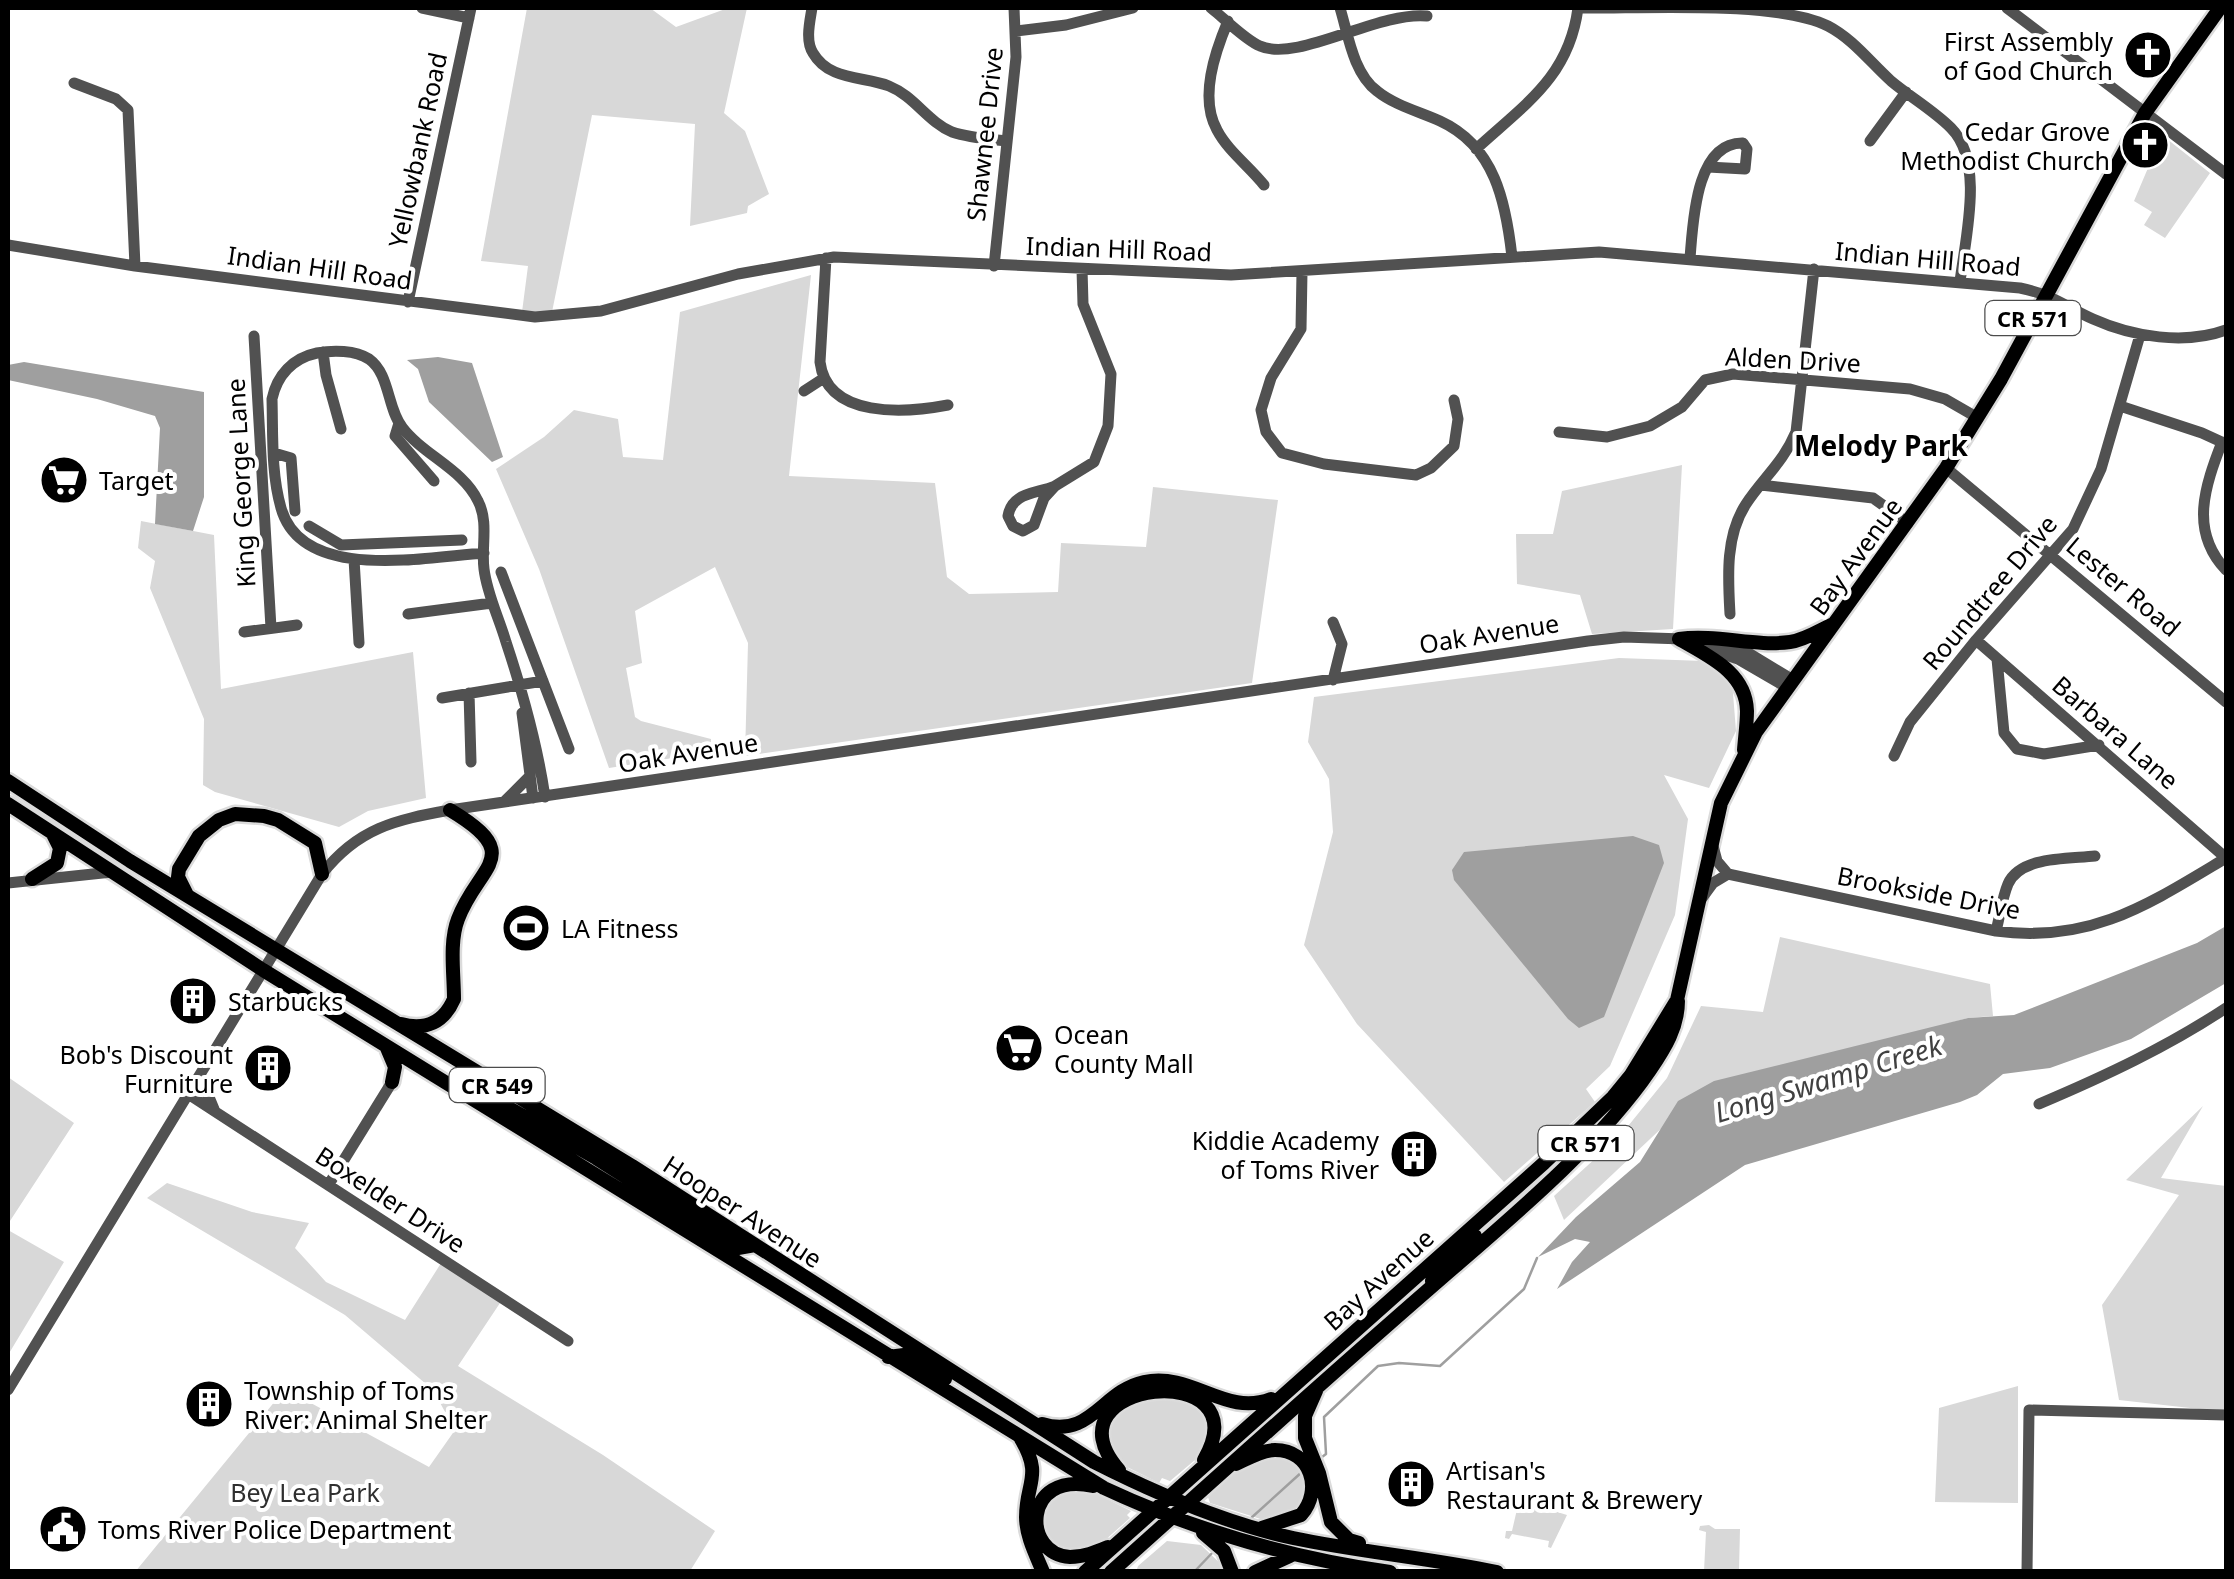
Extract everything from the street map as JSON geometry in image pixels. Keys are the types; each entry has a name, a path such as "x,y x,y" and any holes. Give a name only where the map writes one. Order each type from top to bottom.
{"main road":[{"name":"Bay Avenue","path":"1086,1572 1280,1395 1404,1287 1438,1269 1606,1124 1631,1095 1678,1020 1678,1000 1712,839 1744,754 1978,418 2144,113 2220,8"},
{"path":"1679,639 1704,636 1785,642 1804,638 1836,622"},
{"path":"1679,639 1723,666 1741,686 1747,712 1744,754"},
{"name":"Hooper Avenue","path":"8,781 390,1021 603,1148 1023,1418 1126,1478 1256,1529 1496,1572"},
{"name":"Hooper Avenue","path":"8,804 263,970 1020,1439 1104,1488 1224,1542"},
{"path":"390,1021 414,1028 430,1026 449,1010 454,999 456,921 485,876 491,856 482,830 450,810"},
{"path":"188,896 178,877 179,869 199,836 218,820 236,814 278,820 315,843 322,874"},
{"path":"32,879 57,862 60,848 53,833"},
{"name":"Bay Avenue","path":"1438,1269 1522,1193 1544,1163 1613,1097 1678,1000"},
{"path":"383,1043 395,1067 392,1082"},
{"path":"392,1082 404,1074 432,1072"},
{"path":"457,1088 510,1108 659,1195 738,1248 755,1246"},
{"path":"783,1263 794,1298"},
{"path":"1230,1466 1275,1413 1396,1305 1404,1287 1422,1282 1431,1287 1438,1269"},
{"name":"Bay Avenue","path":"1111,1572 1431,1287"},
{"path":"888,1357 912,1358 979,1399 995,1400"},
{"path":"1023,1418 1060,1428 1074,1426 1118,1394 1150,1381 1187,1384 1239,1405 1255,1405 1280,1395"},
{"path":"1256,1529 1300,1515 1306,1509 1313,1485 1303,1428 1319,1386"},
{"path":"1126,1478 1103,1446 1103,1426 1113,1410 1130,1398 1152,1391 1186,1394 1211,1412 1214,1437 1200,1468"},
{"path":"1020,1439 1028,1452 1034,1478 1026,1517 1028,1534 1043,1572"},
{"path":"1230,1466 1277,1450 1295,1455 1311,1464 1334,1526 1349,1540 1383,1552"},
{"path":"1104,1488 1072,1483 1052,1490 1039,1505 1036,1528 1042,1541 1065,1556 1086,1555 1114,1545"},
{"path":"1232,1572 1224,1542 1390,1572"},
{"path":"1128,1572 1140,1545"},
{"path":"1255,1572 1294,1554"}],"street":[{"path":"422,8 470,13"},
{"path":"812,8 809,43 812,53 829,69 894,88 954,132 1006,140"},
{"name":"Shawnee Drive","path":"994,266 1016,31 1014,8"},
{"path":"1016,31 1066,25 1133,8"},
{"path":"1211,8 1260,46 1272,50 1396,16 1426,16"},
{"path":"1340,8 1357,63 1378,92 1446,124 1476,149 1491,168 1502,193 1512,257"},
{"path":"1476,149 1559,70 1575,31 1578,8 1698,8 1772,12 1813,19 1846,38 1962,141 1970,187 1960,282"},
{"path":"2006,8 2226,174"},
{"name":"Yellowbank Road","path":"408,302 470,13"},
{"path":"1228,21 1214,54 1211,114 1229,146 1264,185"},
{"path":"74,83 116,99 128,110 135,266"},
{"path":"1870,141 1906,92"},
{"path":"1690,258 1695,210 1708,167"},
{"name":"Indian Hill Road","path":"8,246 483,312 561,316 637,303 738,274 826,258 1230,275 1598,252 1960,282 2046,293 2094,320 2140,335 2196,337 2226,330"},
{"path":"826,258 820,328 824,378 844,399 873,409 921,410 948,405"},
{"path":"1055,486 1044,498 1034,524 1023,531 1013,526 1008,516 1012,503 1022,495 1055,486 1094,462 1108,426 1111,374 1083,304 1082,269"},
{"path":"1730,614 1728,579 1735,527 1744,507 1778,467 1796,432 1814,269"},
{"path":"1302,272 1301,329 1271,378 1262,410 1266,432 1282,453 1324,464 1416,475 1431,468 1454,446 1458,432 1454,400"},
{"name":"Roundtree Drive","path":"1894,756 1910,722 2073,529 2088,503 2140,335"},
{"name":"King George Lane","path":"254,336 271,628"},
{"path":"323,352 341,428"},
{"path":"484,553 354,559 310,548 298,538 276,488 274,453 275,387 295,361 323,352 355,353 374,363 399,422 415,441 465,482 478,500 484,526 484,553 484,570 535,736 539,798"},
{"name":"Alden Drive","path":"1559,432 1607,437 1650,426 1682,407 1706,380 1715,376 1802,380 1930,394 1978,418"},
{"path":"804,392 824,378"},
{"path":"2120,406 2224,443 2202,506 2210,547 2226,570"},
{"path":"399,422 395,436 434,481"},
{"name":"Lester Road","path":"1946,468 2226,702"},
{"path":"1761,485 1873,498 1908,523"},
{"path":"264,524 290,516"},
{"path":"309,526 341,545 462,540"},
{"path":"399,543 402,558"},
{"path":"354,559 358,643"},
{"path":"502,572 569,749"},
{"path":"408,614 492,603"},
{"path":"1332,622 1342,644 1333,680"},
{"path":"244,632 297,625"},
{"name":"Oak Avenue","path":"8,1390 322,874 337,855 383,826 450,810 1588,640 1679,639 1728,646 1750,654 1790,684"},
{"name":"Barbara Lane","path":"1976,640 2226,858"},
{"path":"1998,659 2004,733 2018,749 2044,754 2099,745"},
{"path":"442,698 543,680"},
{"path":"518,684 530,776 539,798"},
{"path":"469,693 471,762"},
{"path":"504,802 530,776"},
{"path":"1700,900 1713,883 1728,874 1717,862 1712,839"},
{"path":"1996,931 2008,882 2016,873 2046,862 2095,856"},
{"name":"Brookside Drive","path":"1728,874 1996,931 2038,935 2093,927 2156,900 2226,858"},
{"path":"8,882 115,872"},
{"path":"2039,1104 2137,1062 2226,1008"},
{"path":"200,1075 216,1113"},
{"path":"329,1184 392,1082"},
{"name":"Boxelder Drive","path":"188,1094 568,1341"},
{"path":"176,1115 196,1110 216,1113"},
{"path":"2027,1572 2030,1410 2226,1416"}],"green space":[{"path":"527,8 650,8 676,27 728,8 747,8 724,113 745,131 769,194 748,206 747,213 690,226 695,124 592,115 552,312 522,312 528,266 481,261"},
{"path":"2162,135 2210,173 2165,238 2144,225 2152,212 2134,201"},
{"path":"811,275 789,476 935,483 947,577 969,594 1058,592 1061,543 1146,547 1153,487 1278,500 1252,683 745,756 748,643 715,567 635,611 642,663 626,668 635,717 711,739 711,752 609,768 539,569 496,469 544,437 574,410 618,419 623,457 663,460 680,312"},
{"path":"1682,465 1673,629 1592,634 1580,595 1517,584 1516,534 1553,534 1562,491"},
{"path":"141,521 214,535 221,689 413,652 426,798 368,811 339,827 215,792 203,785 204,719 150,588 155,561 138,548"},
{"path":"1619,658 1704,661 1732,681 1736,731 1709,788 1664,775 1688,819 1675,915 1610,1066 1586,1089 1595,1102 1504,1182 1357,1024 1304,945 1333,832 1329,779 1308,742 1314,697"},
{"path":"1780,937 1990,984 1993,1016 1968,1018 1700,1092 1564,1220 1554,1196 1620,1136 1667,1078 1701,1006 1763,1012"},
{"path":"8,1077 74,1123 8,1224"},
{"path":"2203,1106 2161,1178 2226,1186 2226,1412 2119,1400 2102,1305 2179,1195 2126,1180"},
{"name":"Bey Lea Park","path":"167,1183 252,1212 309,1223 295,1248 326,1282 405,1320 443,1260 502,1300 458,1366 603,1455 715,1531 690,1571 135,1572 285,1389 429,1467 455,1430 433,1390 345,1315 147,1198"},
{"path":"8,1230 64,1262 8,1355"},
{"path":"2018,1386 2018,1503 1935,1502 1939,1408"},
{"path":"1170,1396 1197,1405 1210,1426 1201,1455 1170,1481 1162,1478 1159,1483 1117,1462 1107,1445 1110,1421 1135,1401"},
{"path":"1280,1455 1296,1465 1304,1477 1300,1510 1267,1521 1210,1503 1208,1497 1240,1469"},
{"path":"1087,1489 1131,1511 1127,1515 1130,1518 1103,1542 1080,1553 1054,1547 1041,1527 1044,1504 1056,1492"},
{"path":"1515,1499 1567,1515 1551,1548 1549,1541 1512,1534 1505,1538 1506,1531 1512,1531 1518,1505 1512,1503"},
{"path":"1700,1526 1715,1529 1740,1529 1739,1571 1704,1571 1706,1532 1699,1530"},
{"path":"1167,1541 1201,1545 1225,1568 1224,1572 1136,1572"}],"water":[{"path":"438,357 472,363 503,457 492,462 429,402 418,369 407,360"},
{"path":"24,362 204,392 204,497 193,531 155,524 160,428 155,416 8,380 8,365"},
{"path":"1633,836 1659,845 1664,863 1604,1017 1579,1028 1454,880 1452,870 1464,852"},
{"path":"2226,926 2226,983 2131,1039 2050,1068 2003,1074 1977,1095 1960,1102 1745,1165 1557,1289 1572,1262 1590,1242 1575,1239 1538,1257 1576,1217 1640,1162 1678,1101 1714,1081 1968,1018 2014,1015 2197,943"}],"waterway":[{"name":"Long Swamp Creek","path":"1318,1460 1326,1454 1324,1417 1378,1366 1440,1366 1524,1289 1537,1258"},
{"name":"Long Swamp Creek","path":"1250,1519 1303,1471"},
{"name":"Long Swamp Creek","path":"1194,1572 1214,1551"}],"place":[{"name":"First Assembly of God Church","path":"2148,55"},
{"name":"Cedar Grove Methodist Church","path":"2145,145"},
{"name":"Target","path":"64,480"},
{"name":"LA Fitness","path":"526,928"},
{"name":"Starbucks","path":"193,1001"},
{"name":"Ocean County Mall","path":"1019,1048"},
{"name":"Bob's Discount Furniture","path":"268,1068"},
{"name":"Kiddie Academy of Toms River","path":"1414,1154"},
{"name":"Township of Toms River: Animal Shelter","path":"209,1404"},
{"name":"Artisan's Restaurant & Brewery","path":"1411,1484"},
{"name":"Toms River Police Department","path":"63,1529"}],"district":[{"name":"Melody Park","path":"1881,445"}]}
